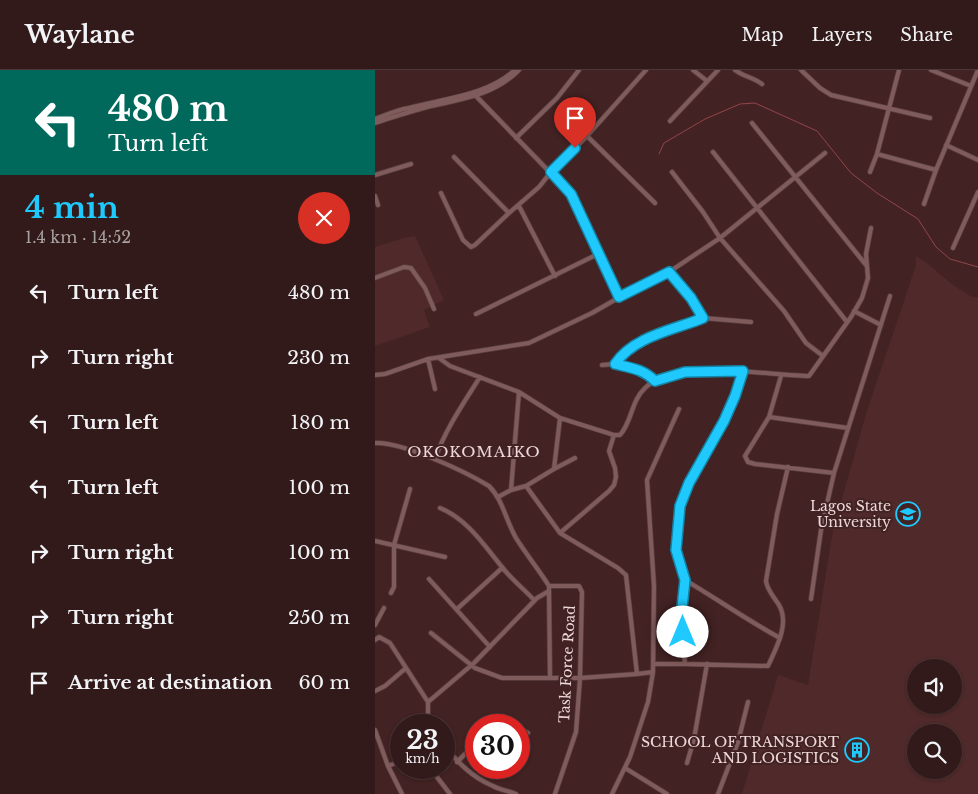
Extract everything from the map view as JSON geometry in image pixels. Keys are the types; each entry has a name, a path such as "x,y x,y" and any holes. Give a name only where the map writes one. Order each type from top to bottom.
{"street":[{"path":"375,121 477,96 493,90 505,82 517,70"},
{"path":"375,121 406,108 475,93 491,87 517,70"},
{"path":"517,138 557,98 579,70"},
{"path":"441,194 463,240 471,247 479,242 539,187 646,70"},
{"path":"693,70 707,81"},
{"path":"670,121 718,70"},
{"path":"735,70 746,78 752,77 762,84"},
{"path":"801,70 820,88 831,95 888,110 930,118"},
{"path":"870,172 877,154 899,70"},
{"path":"931,70 971,86"},
{"path":"923,204 935,170 978,70"},
{"path":"477,96 571,194 619,297"},
{"path":"753,122 866,265"},
{"path":"587,136 655,203"},
{"path":"946,145 978,160"},
{"path":"713,152 847,322"},
{"path":"375,375 385,374 429,359 529,343 592,313 669,272 720,238 825,153"},
{"path":"877,154 935,170"},
{"path":"454,157 509,213"},
{"path":"375,175 411,164"},
{"path":"672,172 703,212 720,238 784,311 806,344 823,356"},
{"path":"953,248 978,192"},
{"path":"375,196 378,205"},
{"path":"519,206 555,276"},
{"path":"439,358 450,366 519,392 560,418 614,435 620,435 639,394 655,381 685,372 743,371 781,376 809,376 854,311 865,288 867,278 867,244 871,228"},
{"path":"476,314 598,254"},
{"path":"375,278 404,267 411,268 425,288 434,309"},
{"path":"669,272 691,298 703,318"},
{"path":"811,599 821,530 835,473 890,296"},
{"path":"854,311 881,325"},
{"path":"615,364 621,356 640,343 662,332 703,318 751,322"},
{"path":"429,359 435,389"},
{"path":"602,365 615,364 640,370 655,381"},
{"path":"685,664 681,617 685,580 676,550 680,506 689,483 724,421 743,371"},
{"path":"781,376 769,417 751,445 745,459 755,464 835,473"},
{"path":"435,459 455,416 480,377"},
{"path":"511,490 519,392"},
{"path":"612,794 625,768 648,702 654,664 654,586 647,480 679,409"},
{"path":"769,417 848,428"},
{"path":"555,469 560,418"},
{"path":"560,534 609,492 614,485 616,477 615,468 609,451 614,435"},
{"path":"375,442 381,442 435,459 483,482 496,492 517,539 549,588 550,677"},
{"path":"498,497 511,490 526,486 575,458"},
{"path":"654,664 767,666 780,638 783,615 766,581 777,514 788,468"},
{"path":"526,486 560,534 618,568 626,575 637,674"},
{"path":"391,593 394,587 394,546 410,489"},
{"path":"440,508 447,511 467,527 486,546 502,568 534,600"},
{"path":"375,541 445,557"},
{"path":"457,609 502,568"},
{"path":"429,579 490,647"},
{"path":"685,580 717,599 743,618 780,638"},
{"name":"Task Force Road","path":"549,588 578,586 581,587 582,592 580,678 576,732 555,794"},
{"path":"428,702 471,665 534,600 549,588"},
{"path":"375,625 384,608"},
{"path":"375,632 390,644 428,702 428,714"},
{"path":"431,633 471,665 502,678 580,678 653,672"},
{"path":"375,640 379,637"},
{"path":"687,763 694,738 707,664"},
{"path":"375,691 385,686 406,668"},
{"path":"718,794 738,742 748,702"},
{"path":"375,730 388,766 402,794"},
{"path":"457,762 465,754"},
{"path":"455,759 473,775 493,787 516,794"},
{"path":"625,768 667,794"},
{"path":"438,779 450,794"}],"shaded area":[{"path":"415,236 444,300 424,310 430,327 375,346 375,247"},
{"name":"Lagos State University","path":"916,256 953,285 972,297 978,297 978,794 742,794 778,675 808,685 833,530 866,414 916,265"}],"waterway":[{"path":"659,154 664,143 705,119 740,104 755,103 817,131 851,173 877,193 918,219 936,247 950,259 978,267"}],"place":[{"name":"Lagos State University","path":"908,514"},
{"name":"SCHOOL OF TRANSPORT AND LOGISTICS","path":"857,750"}],"district":[{"name":"OKOKOMAIKO","path":"474,452"}],"route":[{"path":"575,148 551,172 571,194 619,297 669,272 691,298 703,318 662,332 640,343 621,356 615,364 645,372 655,381 685,372 743,371 724,421 683,494 680,506 676,550 685,580 681,617 683,632"}]}
